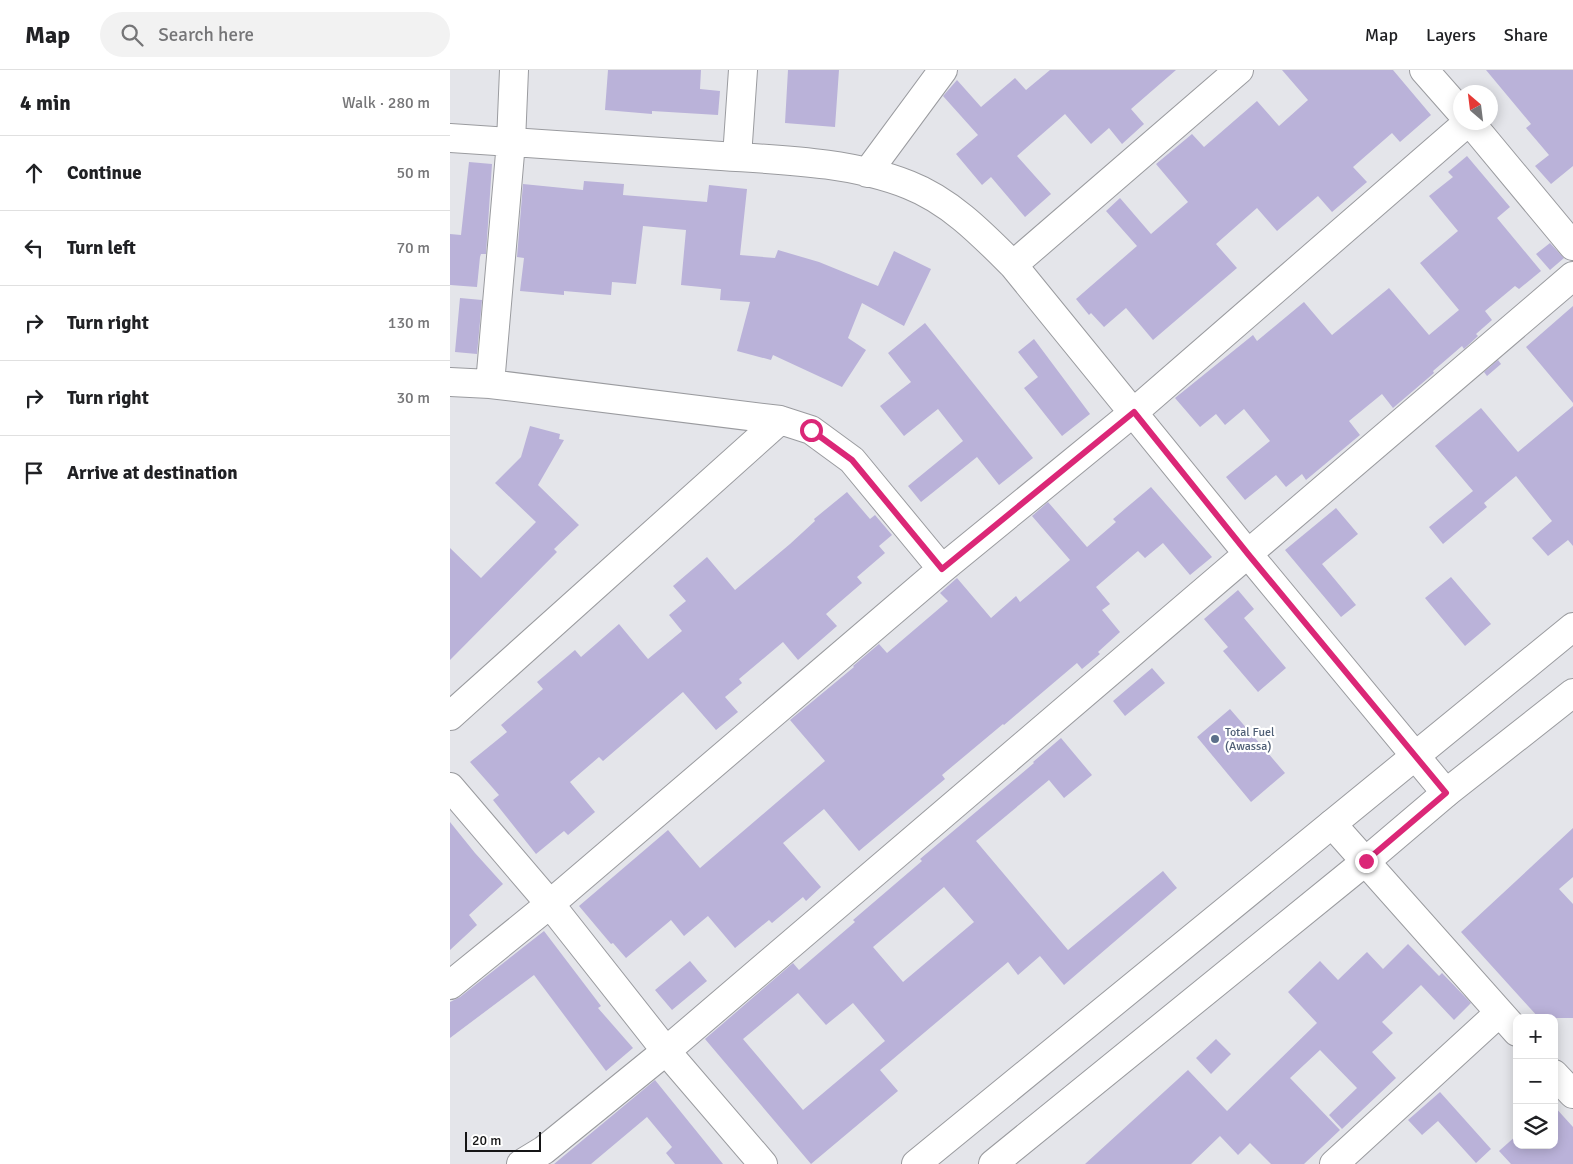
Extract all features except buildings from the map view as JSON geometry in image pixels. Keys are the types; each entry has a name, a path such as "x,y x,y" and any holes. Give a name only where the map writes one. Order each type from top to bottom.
{"street":[{"path":"490,384 511,142 514,70"},
{"path":"737,157 742,70"},
{"path":"867,173 943,70"},
{"path":"1013,265 1239,70"},
{"path":"1424,70 1453,104"},
{"path":"450,985 550,904 942,569 1134,412 1460,130"},
{"path":"1476,130 1573,246"},
{"path":"450,138 806,162 867,173 909,185 947,205 982,233 1013,265 1248,554 1446,793"},
{"path":"522,1164 544,1150 666,1051 1573,276"},
{"path":"450,382 490,384 780,420 811,430 852,460 942,569"},
{"path":"450,716 780,420"},
{"path":"916,1164 1573,627"},
{"path":"993,1164 1366,861 1446,793 1573,693"},
{"path":"450,787 550,904 666,1051 762,1164"},
{"path":"1332,824 1508,1023 1334,1164"},
{"path":"1558,1078 1573,1094"}],"place":[{"name":"Total Fuel (Awassa)","path":"1215,739"}],"route":[{"path":"811,430 852,460 942,569 1134,412 1248,554 1446,793 1366,861"}]}
